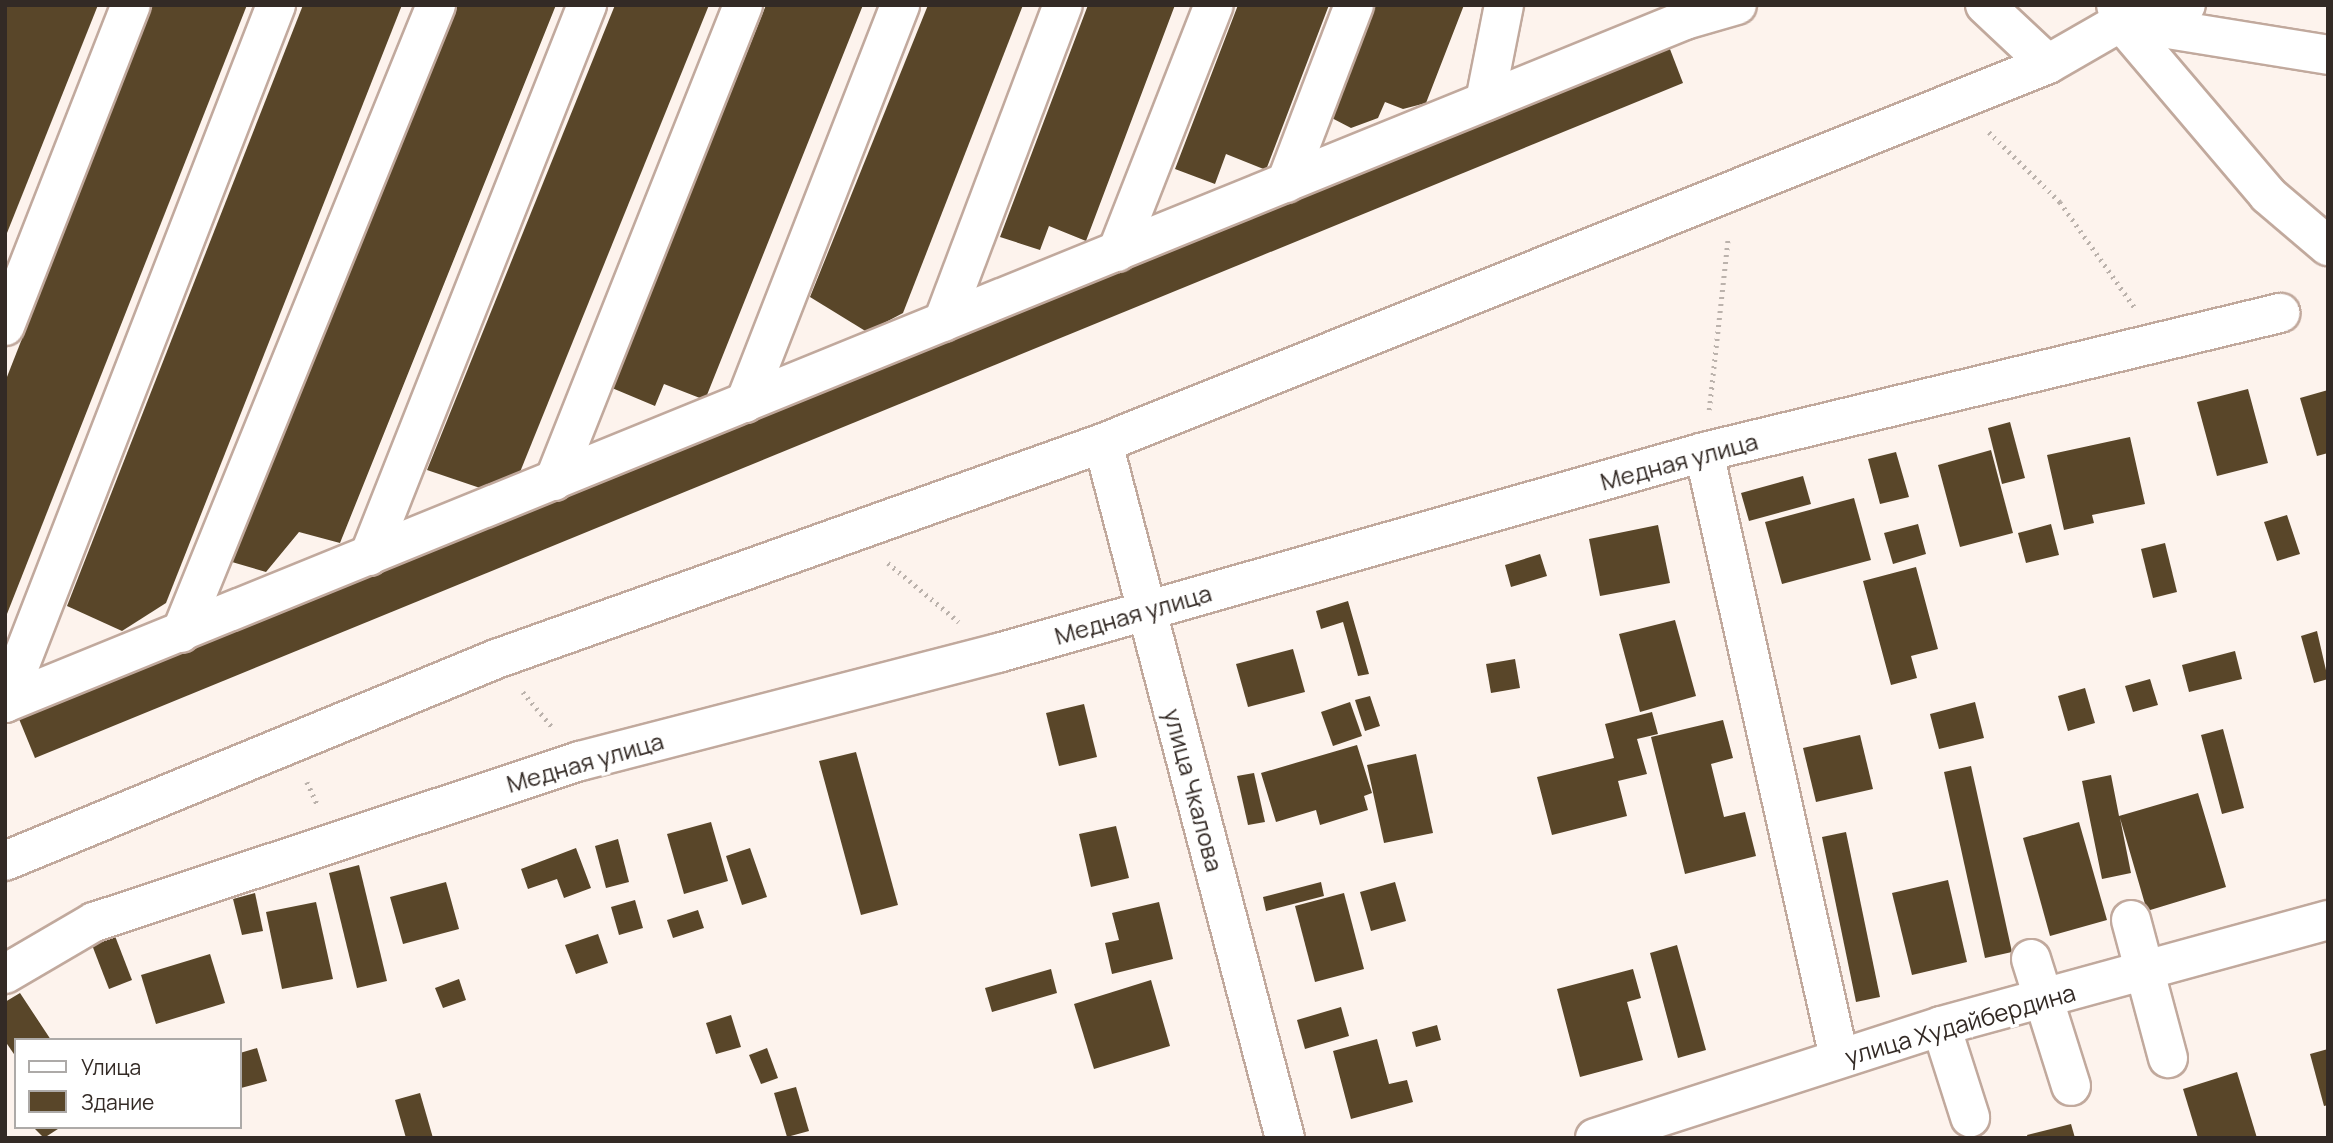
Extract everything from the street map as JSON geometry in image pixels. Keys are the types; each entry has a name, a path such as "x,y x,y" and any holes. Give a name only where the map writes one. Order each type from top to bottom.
{"street":[{"path":"5,326 131,5"},
{"path":"5,703 276,5"},
{"path":"181,633 436,5"},
{"path":"369,556 587,5"},
{"path":"554,481 743,5"},
{"path":"745,403 900,5"},
{"path":"943,322 1063,5"},
{"path":"1117,251 1214,5"},
{"path":"1286,183 1354,5"},
{"path":"1485,101 1504,5"},
{"path":"5,703 1485,101 1675,13 1737,5"},
{"path":"1985,5 2048,64"},
{"path":"5,861 287,741 496,659 847,529 1103,443 2048,64 2119,14 2186,5"},
{"path":"2119,14 2328,55"},
{"path":"2119,14 2269,195 2328,246"},
{"name":"Медная улица","path":"5,974 94,922 333,838 580,761 998,653 1704,453 2280,313"},
{"name":"улица Чкалова","path":"1103,443 1285,1138"},
{"path":"1704,453 1839,1058"},
{"path":"2131,920 2168,1058"},
{"name":"улица Худайбердина","path":"1595,1138 1941,1026 2147,973 2328,920"},
{"path":"2031,959 2071,1086"},
{"path":"1941,1026 1970,1117"}],"path":[{"path":"1957,100 2060,202 2160,342"},
{"path":"1704,453 1733,190"},
{"path":"847,529 998,653"},
{"path":"496,659 580,761"},
{"path":"287,741 333,838"}],"building":[{"path":"5,5 98,5 5,238"},
{"path":"153,5 247,5 5,619 5,382"},
{"path":"303,5 402,5 166,603 122,631 67,606"},
{"path":"457,5 556,5 340,543 299,532 266,572 232,562"},
{"path":"615,5 709,5 518,477 483,489 427,470"},
{"path":"766,5 863,5 705,400 664,384 655,406 612,388"},
{"path":"928,5 1023,5 903,313 867,332 810,297"},
{"path":"1088,5 1175,5 1086,241 1049,226 1040,250 1000,237"},
{"path":"1238,5 1329,5 1266,170 1226,154 1215,184 1175,169"},
{"path":"1369,5 1464,5 1426,103 1403,109 1385,102 1378,118 1351,128 1326,115"},
{"path":"1668,44 1683,83 35,758 19,719"},
{"path":"2248,389 2268,463 2217,476 2197,402"},
{"path":"2328,390 2328,453 2317,456 2300,398"},
{"path":"2010,422 2025,478 2002,484 1988,428"},
{"path":"2130,437 2145,504 2092,515 2094,523 2064,530 2047,455"},
{"path":"1991,450 2013,533 1960,547 1938,465"},
{"path":"1896,452 1909,497 1880,504 1868,459"},
{"path":"1803,476 1811,504 1749,521 1741,493"},
{"path":"1854,498 1871,560 1782,584 1765,522"},
{"path":"2287,515 2300,554 2277,561 2264,522"},
{"path":"1918,524 1926,554 1893,564 1884,533"},
{"path":"2051,524 2059,555 2026,563 2018,533"},
{"path":"1658,525 1670,583 1600,596 1589,539"},
{"path":"2165,543 2177,592 2153,598 2141,549"},
{"path":"1540,554 1547,576 1511,587 1505,565"},
{"path":"1916,567 1938,649 1911,656 1917,678 1891,685 1863,581"},
{"path":"1348,601 1369,674 1358,676 1343,622 1321,629 1316,611"},
{"path":"1675,620 1696,696 1640,712 1619,634"},
{"path":"2317,631 2328,679 2314,683 2301,636"},
{"path":"1293,649 1305,692 1248,707 1236,664"},
{"path":"2235,651 2242,679 2189,692 2182,665"},
{"path":"1515,659 1520,688 1491,693 1486,664"},
{"path":"2150,679 2158,705 2133,712 2125,686"},
{"path":"2085,688 2095,723 2068,731 2058,696"},
{"path":"1370,696 1380,726 1365,731 1355,700"},
{"path":"1350,702 1362,736 1333,746 1321,712"},
{"path":"1975,702 1984,738 1939,749 1930,714"},
{"path":"1084,704 1097,757 1059,766 1046,713"},
{"path":"1652,712 1658,734 1637,739 1647,774 1618,781 1627,816 1552,835 1537,777 1614,758 1605,724"},
{"path":"1723,720 1733,758 1711,764 1724,817 1745,812 1756,856 1685,874 1651,737"},
{"path":"2223,729 2244,808 2222,814 2201,735"},
{"path":"1860,735 1873,789 1816,802 1803,748"},
{"path":"1357,745 1372,793 1364,796 1368,810 1320,825 1316,810 1276,822 1261,773"},
{"path":"856,752 898,905 861,915 819,761"},
{"path":"1416,754 1433,833 1384,843 1367,765"},
{"path":"1971,766 2012,952 1985,958 1944,772"},
{"path":"1254,773 1265,822 1248,825 1237,776"},
{"path":"2111,775 2119,816 2198,793 2226,887 2147,911 2120,818 2131,873 2102,879 2082,781"},
{"path":"711,822 728,881 684,894 667,834"},
{"path":"2079,822 2107,920 2050,936 2023,838"},
{"path":"1116,826 1129,878 1091,887 1079,834"},
{"path":"1846,832 1880,997 1856,1002 1822,837"},
{"path":"618,839 629,882 606,888 595,846"},
{"path":"576,848 591,888 564,898 557,879 528,889 521,869"},
{"path":"750,848 767,897 742,905 726,856"},
{"path":"359,865 387,981 357,988 329,873"},
{"path":"1948,880 1967,962 1912,975 1892,893"},
{"path":"446,882 459,929 403,944 390,897"},
{"path":"1321,882 1324,896 1266,911 1263,897"},
{"path":"1395,882 1406,921 1371,931 1360,892"},
{"path":"255,893 263,931 242,935 233,899"},
{"path":"1344,893 1364,969 1315,982 1295,906"},
{"path":"635,900 643,928 619,935 611,907"},
{"path":"316,902 333,979 282,989 266,912"},
{"path":"1159,902 1173,959 1112,974 1105,943 1119,940 1112,913"},
{"path":"698,910 704,928 673,938 667,920"},
{"path":"598,934 608,963 576,974 565,945"},
{"path":"115,936 132,980 109,989 92,945"},
{"path":"1677,945 1706,1050 1678,1058 1650,953"},
{"path":"210,954 225,1003 156,1024 141,975"},
{"path":"1051,969 1057,993 992,1012 985,988"},
{"path":"1633,969 1641,998 1627,1002 1643,1060 1580,1077 1557,989"},
{"path":"459,979 466,1000 443,1008 435,988"},
{"path":"1151,980 1170,1046 1094,1069 1074,1004"},
{"path":"20,993 50,1038 14,1038 14,1054 5,1041 5,1002"},
{"path":"1341,1007 1349,1036 1305,1049 1297,1020"},
{"path":"731,1015 741,1047 716,1054 706,1023"},
{"path":"1437,1025 1441,1040 1416,1047 1412,1032"},
{"path":"1377,1039 1389,1084 1407,1080 1413,1102 1351,1119 1333,1051"},
{"path":"257,1048 267,1081 242,1088 242,1052"},
{"path":"767,1048 778,1078 761,1084 749,1055"},
{"path":"2328,1049 2328,1105 2324,1106 2310,1054"},
{"path":"2237,1072 2257,1138 2198,1138 2183,1089"},
{"path":"796,1087 809,1131 787,1137 774,1093"},
{"path":"420,1093 433,1138 406,1138 395,1100"},
{"path":"2071,1124 2075,1138 2028,1138 2027,1135"},
{"path":"35,1129 58,1129 44,1138"}]}
